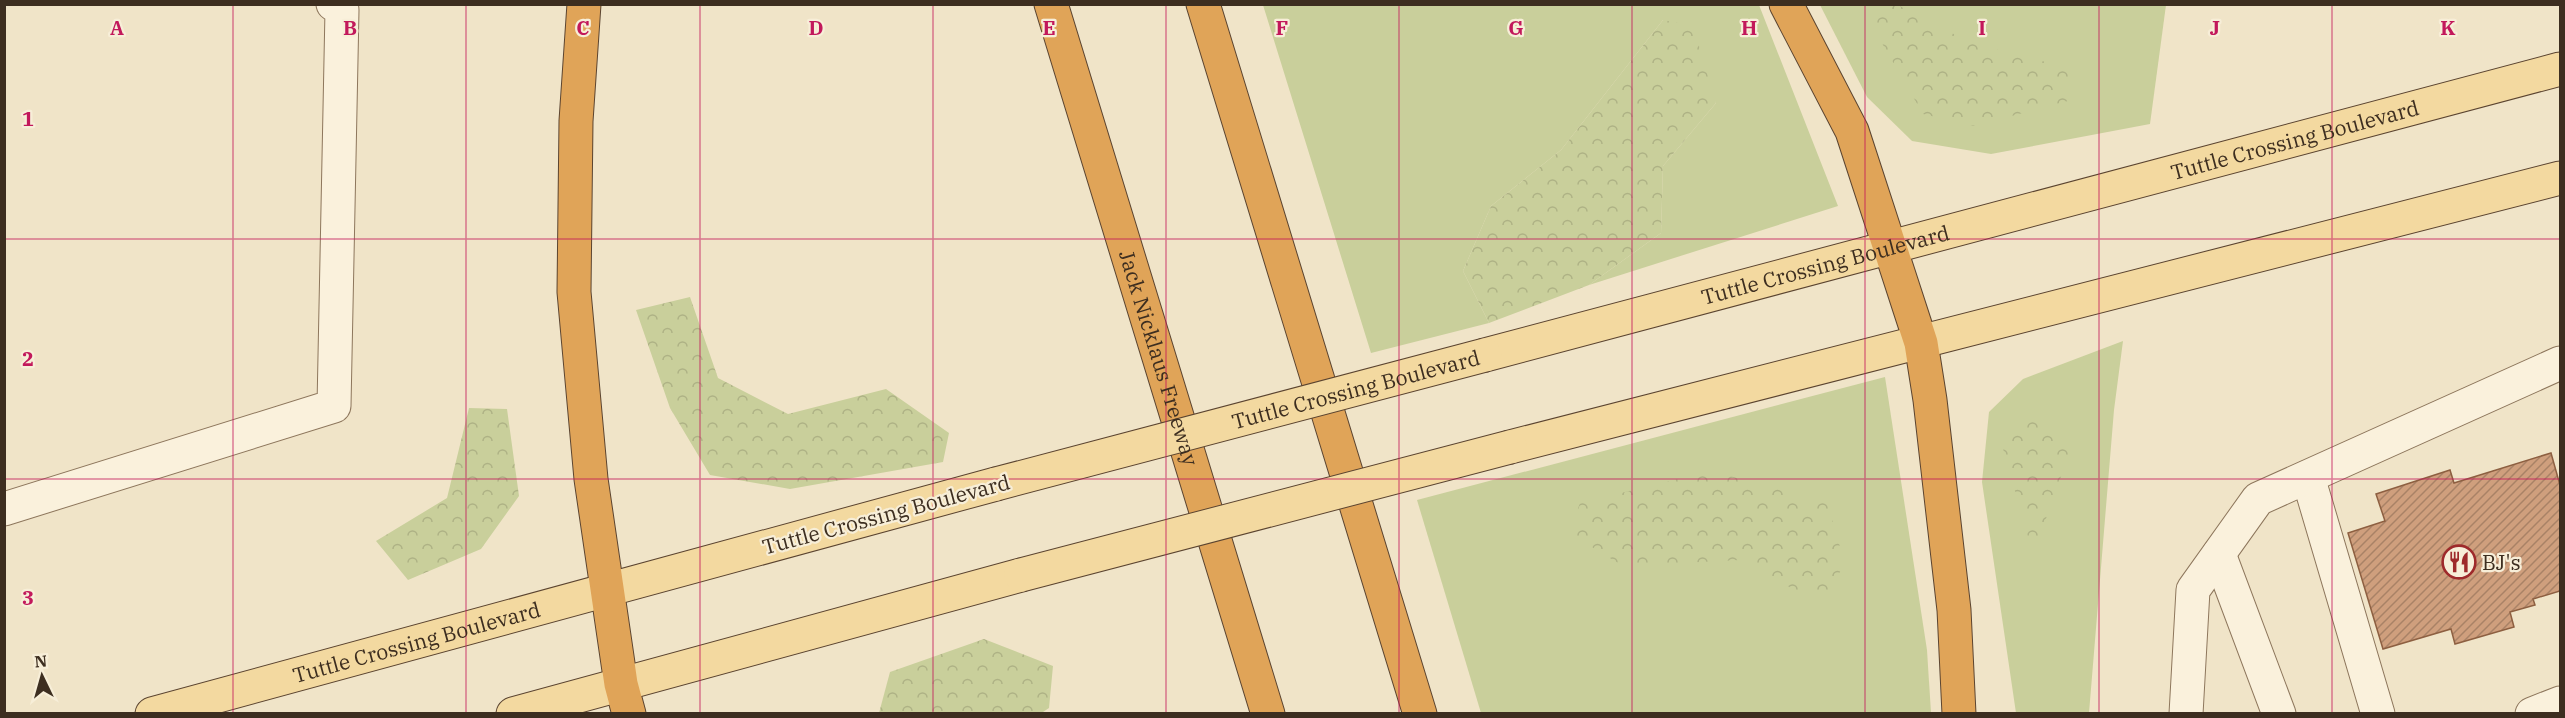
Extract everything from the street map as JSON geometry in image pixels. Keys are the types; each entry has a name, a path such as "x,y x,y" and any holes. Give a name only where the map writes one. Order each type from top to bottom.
{"highway":[{"path":"584,4 576,121 574,292 591,479 625,699"},
{"name":"Jack Nicklaus Freeway","path":"1051,4 1268,714"},
{"path":"1203,4 1420,714"},
{"path":"1786,4 1852,131 1921,343 1930,400 1954,610 1959,714"}],"main road":[{"name":"Tuttle Crossing Boulevard","path":"152,714 996,484 2560,69"},
{"path":"513,714 625,699 1021,575 2560,178"}],"lane":[{"path":"4,509 334,406 342,10 333,4"},
{"path":"2186,714 2193,590 2258,499 2560,363"},
{"path":"2308,477 2378,714"},
{"path":"2219,554 2279,714"},
{"path":"2532,714 2560,703"}],"green space":[{"path":"1263,5 1759,5 1838,206 1589,285 1661,233 1663,166 1716,103 1663,20 1561,150 1491,206 1463,271 1489,323 1371,353"},
{"path":"1820,5 2166,5 2150,124 1991,154 1912,141 1867,97"},
{"path":"1894,5 1971,43 2070,68 2068,101 1974,126 1923,114 1868,19"},
{"path":"1663,20 1693,26 1716,103 1663,166 1661,233 1589,285 1489,323 1463,271 1491,206 1561,150"},
{"path":"690,297 718,378 788,414 886,389 949,433 943,462 790,489 710,475 670,408 636,310"},
{"path":"2123,341 2114,410 2089,713 2016,713 1982,482 1989,412 2023,379"},
{"path":"1885,377 1927,650 1931,713 1481,713 1417,500"},
{"path":"469,408 507,409 519,496 481,549 408,580 376,541 447,498"},
{"path":"2041,413 2073,443 2033,555 2002,445"},
{"path":"1711,471 1827,502 1845,564 1823,599 1793,589 1740,560 1623,566 1569,533 1580,503"},
{"path":"984,639 1053,666 1049,708 1040,714 879,713 890,672"}],"building":[{"name":"BJ's","path":"2551,453 2560,485 2560,591 2533,599 2535,605 2510,612 2514,627 2455,644 2451,629 2383,649 2348,533 2385,521 2376,494 2450,470 2454,483"}],"place":[{"name":"BJ's","path":"2459,562"}]}
